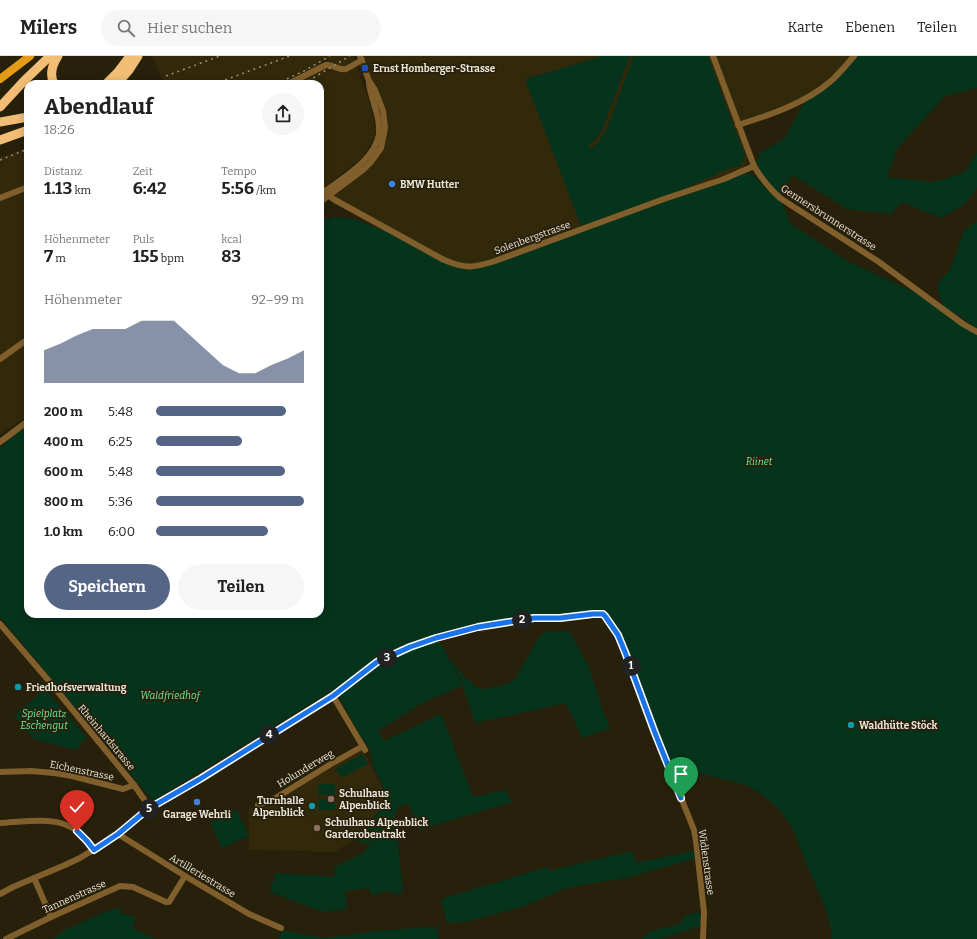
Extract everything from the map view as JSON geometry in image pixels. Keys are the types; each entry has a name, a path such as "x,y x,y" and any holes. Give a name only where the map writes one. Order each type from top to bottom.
{"highway":[{"path":"0,99 42,56"},
{"path":"25,80 50,56"},
{"path":"53,80 51,69 58,56"},
{"path":"110,80 130,56"},
{"path":"120,80 138,56"},
{"path":"0,107 24,81"},
{"path":"0,122 24,118"},
{"path":"0,140 24,131"}],"main road":[{"path":"0,79 30,56"}],"street":[{"name":"Gennersbrunnerstrasse","path":"713,56 754,166 768,187 780,198 879,262 963,324 977,332"},
{"path":"738,125 767,116 807,98 831,81 854,56"},
{"path":"296,80 326,65 343,70 346,69 361,58 369,81 375,90 383,111 385,128 381,148 374,159 364,169 328,193 324,198"},
{"name":"Solenbergstrasse","path":"328,193 335,200 444,260 456,265 475,267 724,179 754,166"},
{"path":"0,198 24,189"},
{"path":"324,194 328,193"},
{"path":"0,359 24,342"},
{"path":"0,442 24,424"},
{"name":"Widlenstrasse","path":"333,696 377,662 410,647 436,638 478,627 534,618 560,618 603,614 621,641 655,733 694,830 704,912 702,939"},
{"name":"Rheinhardstrasse","path":"0,624 134,785 146,802 148,809"},
{"path":"0,894 65,865 94,850 118,834 148,809 200,779 333,696"},
{"name":"Holunderweg","path":"258,805 274,799 331,764 364,748 333,696"},
{"name":"Eichenstrasse","path":"0,772 31,771 54,773 123,789 134,785"},
{"path":"0,823 49,820 59,822 69,825 77,831 94,850"},
{"name":"Artilleriestrasse","path":"118,834 249,914 281,928"},
{"name":"Tannenstrasse","path":"6,939 120,886 133,887 169,902 185,876"},
{"path":"34,878 51,917"}],"shaded area":[{"path":"152,56 353,56 372,110 375,131 373,140 358,161 324,188 324,80 162,80"},
{"path":"360,56 854,56 831,81 807,98 737,122 748,154 747,163 742,168 495,261 456,265 329,196 366,163 378,148 381,138 380,113"},
{"path":"24,148 24,418 0,435 0,157"},
{"name":"Schulhaus Alpenblick","path":"363,749 386,796 366,833 334,852 249,850 249,808 274,801"}],"green space":[{"path":"603,56 630,56 602,130 596,139 589,145 590,149 599,142 607,128 634,56 708,56 745,155 744,161 740,166 730,168 684,189 581,226 525,79"},
{"path":"854,56 977,56 977,88 945,96 897,149 887,177 933,182 964,173 977,152 977,187 965,204 941,218 902,202 891,214 847,209 792,175 781,195 767,180 756,162 761,152 784,139 807,98 831,81"},
{"name":"Riinet","path":"743,173 749,173 755,176 770,193 781,201 791,224 849,262 921,295 977,334 977,939 831,939 831,930 825,907 791,825 777,807 750,787 733,781 668,765 625,652 605,616 534,618 437,638 462,686 422,703 378,731 384,741 441,714 473,797 505,790 512,802 419,830 409,804 399,806 394,820 396,836 392,836 398,843 403,893 392,894 391,890 371,895 369,888 345,891 347,909 323,912 270,892 276,873 334,877 335,867 365,852 366,848 377,838 370,843 363,844 359,840 352,841 350,839 367,833 387,795 372,764 370,749 363,740 338,696 377,667 432,640 377,663 153,801 0,617 0,448 8,442 7,440 24,429 24,618 324,618 324,219 337,217 354,219 408,240 437,257 470,267"},
{"path":"977,221 977,328 944,307 938,292 938,283 951,268 964,230"},
{"path":"569,631 588,665 604,714 611,728 582,738 566,703 475,723 463,686 451,658 459,671 476,687 481,689 492,688 506,684 515,679 539,637 545,632"},
{"name":"Spielplatz Eschengut","path":"45,689 86,737 76,750 34,739 14,715"},
{"path":"363,754 368,764 341,778 336,768"},
{"path":"318,784 335,784 335,795 318,795"},
{"path":"318,799 335,799 335,810 318,810"},
{"path":"237,810 249,836 222,848 210,822"},
{"path":"696,850 696,857 693,859 626,878 564,889 525,906 466,922 447,923 441,899 547,867 550,871 632,851 636,863"},
{"path":"121,907 120,913 135,917 133,928 155,939 53,939 63,931 105,912"},
{"path":"697,912 702,915 701,926 660,939 641,939 651,931 680,924 685,916"},
{"path":"433,927 438,930 438,939 279,939 282,930 323,938 385,930"}],"railway":[{"path":"166,76 220,56"},
{"path":"225,80 290,56"},
{"path":"285,80 330,56"},
{"path":"310,80 350,56"},
{"path":"0,160 24,151"}],"place":[{"name":"Ernst Homberger-Strasse","path":"365,68"},
{"name":"BMW Hutter","path":"392,184"},
{"name":"Friedhofsverwaltung","path":"18,687"},
{"name":"Waldhütte Stöck","path":"851,725"},
{"name":"Schulhaus Alpenblick","path":"331,799"},
{"name":"Garage Wehrli","path":"197,802"},
{"name":"Turnhalle Alpenblick","path":"312,806"},
{"name":"Schulhaus Alpenblick Garderobentrakt","path":"317,828"}],"route":[{"path":"77,831 94,850 118,834 148,809 200,779 333,696 377,662 410,647 436,638 478,627 534,618 560,618 593,614 603,614 618,635 681,798"}],"park label":[{"name":"Waldfriedhof","path":"170,695"}]}
